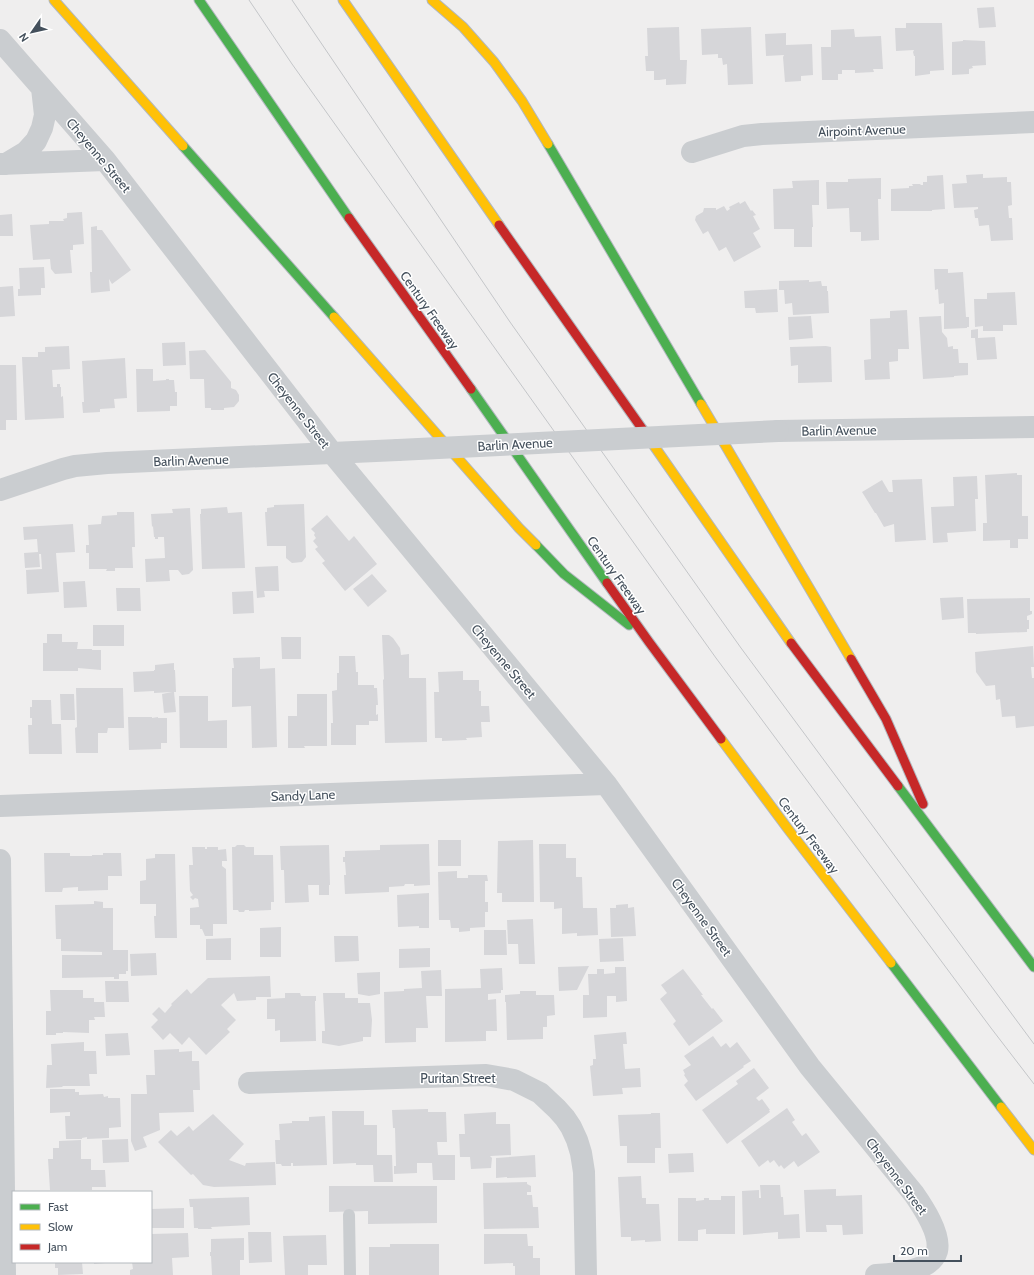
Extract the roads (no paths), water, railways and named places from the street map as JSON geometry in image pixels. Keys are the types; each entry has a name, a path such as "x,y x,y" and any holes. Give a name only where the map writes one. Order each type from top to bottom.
{"highway":[{"path":"54,0 519,528 564,574 649,642"},
{"name":"Century Freeway","path":"200,0 341,206 649,642 788,829 1034,1150"},
{"path":"343,0 795,649 1034,967"},
{"path":"432,0 463,27 494,62 522,102 886,719 937,836"}],"street":[{"name":"Cheyenne Street","path":"0,40 105,160 333,454 606,784 810,1066 914,1194 931,1223 937,1244 936,1252 928,1263 921,1267 906,1272 876,1275"},
{"path":"3,164 26,152 36,141 42,128 45,115 42,88"},
{"name":"Airpoint Avenue","path":"692,152 743,136 762,134 1034,122"},
{"path":"3,164 105,160"},
{"name":"Barlin Avenue","path":"0,490 75,466 108,463 333,454 778,430 1034,427"},
{"name":"Sandy Lane","path":"0,806 606,784"},
{"path":"0,860 5,1275"},
{"name":"Puritan Street","path":"249,1083 486,1075 514,1080 540,1093 565,1118 577,1140 581,1153 584,1172 586,1275"}],"lane":[{"path":"348,1215 350,1275"}],"tram line":[{"path":"249,0 292,64 716,658 1034,1084"},
{"path":"292,0 510,322 741,648 1034,1044"}]}
